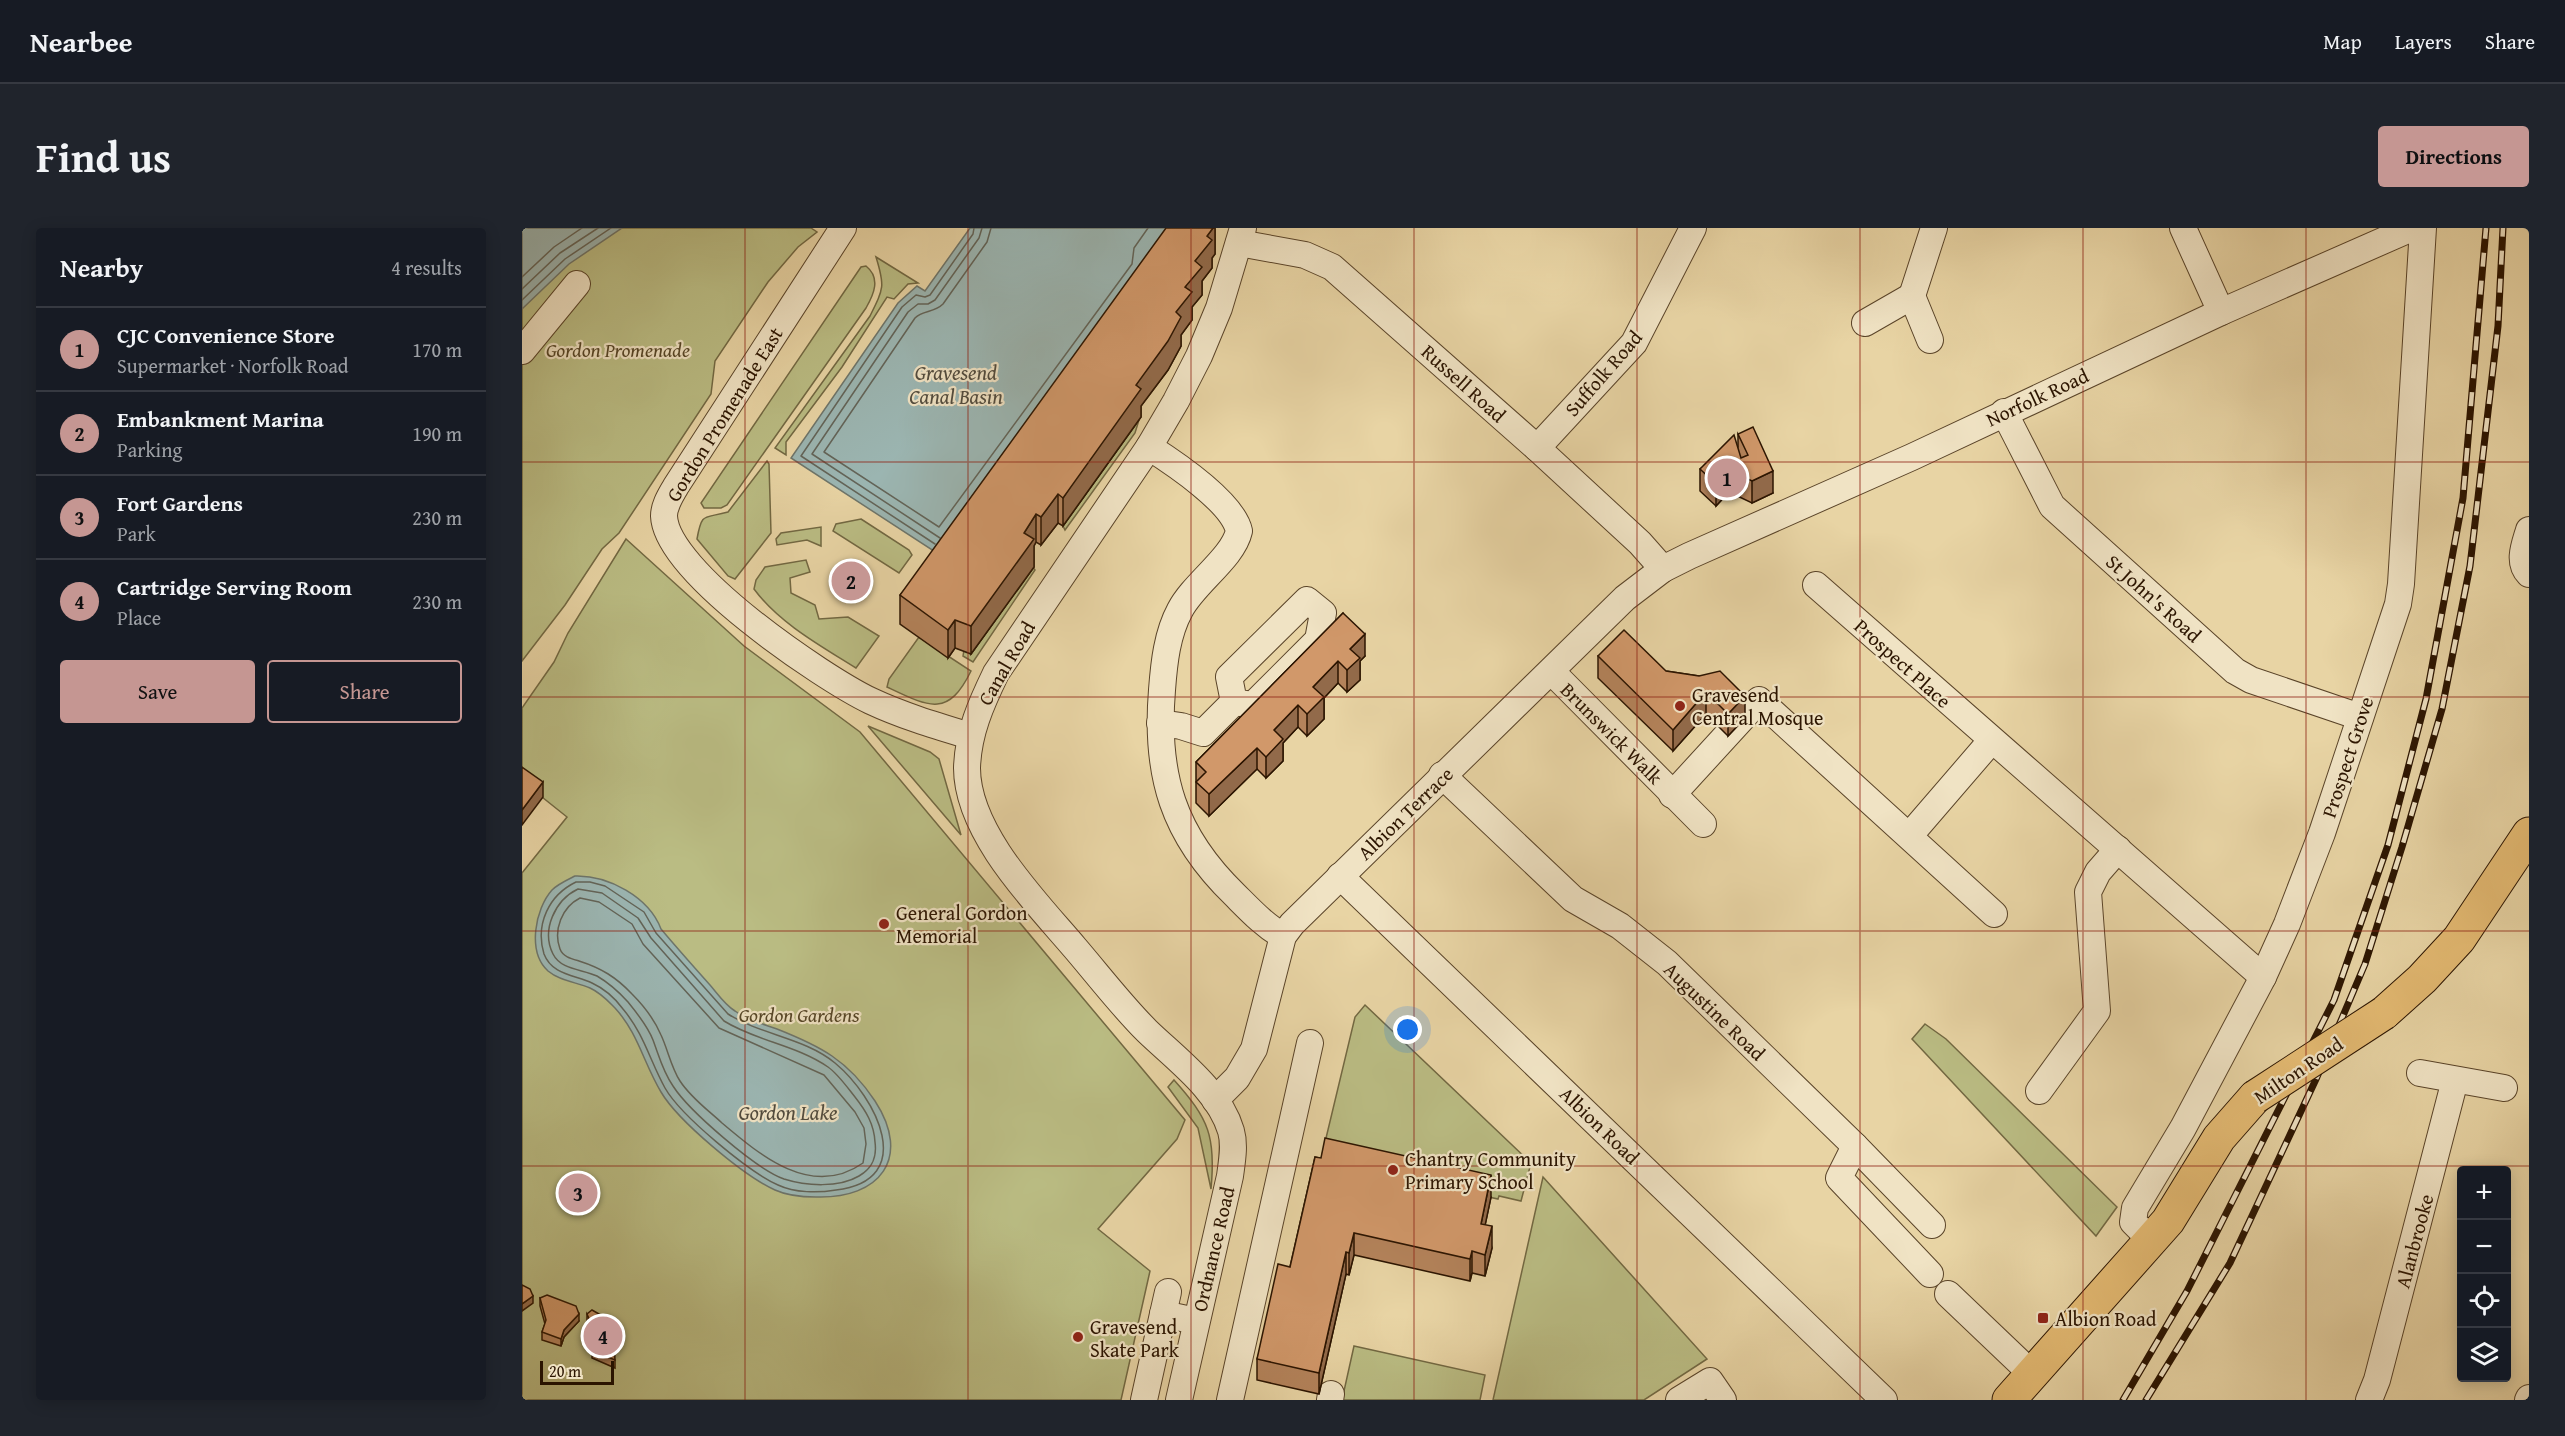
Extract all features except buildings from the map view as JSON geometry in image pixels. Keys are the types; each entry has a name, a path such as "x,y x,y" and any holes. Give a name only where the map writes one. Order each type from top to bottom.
{"main road":[{"name":"Milton Road","path":"2009,1400 2168,1221 2219,1138 2255,1097 2384,1013 2422,980 2459,939 2529,834"}],"street":[{"name":"Gordon Promenade East","path":"843,228 676,486 665,507 666,527 673,542 688,561 724,600 805,661 879,705 970,736"},
{"name":"Suffolk Road","path":"1537,448 1634,343 1693,228"},
{"path":"1930,340 1912,296 1934,228"},
{"path":"2183,228 2221,312"},
{"name":"Norfolk Road","path":"1663,569 2221,312 2412,228"},
{"name":"Prospect Grove","path":"2150,1239 2133,1222 2135,1208 2168,1155 2263,977 2309,870 2400,598 2422,228"},
{"name":"Canal Road","path":"1215,1100 1132,1016 1006,867 974,807 967,770 970,736 979,709 996,673 1149,447 1199,356 1224,293 1241,236"},
{"name":"Russell Road","path":"1241,236 1327,263 1537,448 1640,543 1663,569"},
{"path":"522,351 577,284"},
{"path":"1865,323 1912,296"},
{"name":"St John's Road","path":"2004,412 2052,506 2235,671 2251,680 2360,717"},
{"path":"1149,447 1176,465 1226,508 1236,521 1239,531 1233,546 1197,586 1176,618 1164,668 1160,723 1167,787 1173,807 1195,848 1220,881 1283,936"},
{"path":"2529,530 2522,556 2523,565 2529,574"},
{"name":"Albion Terrace","path":"1215,1100 1237,1078 1254,1049 1283,936 1292,924 1442,775 1552,672 1625,598 1663,569"},
{"name":"Prospect Place","path":"1816,585 1991,741 2263,977"},
{"name":"Brunswick Walk","path":"1552,672 1703,825"},
{"name":"Brunswick Walk","path":"1678,801 1759,700 1910,836"},
{"path":"1160,723 1181,726 1203,733 1234,702"},
{"path":"1991,741 1910,836 1994,914"},
{"name":"Augustine Road","path":"1442,775 1574,899 1620,926 1667,963 1855,1146 1932,1225"},
{"path":"1678,801 1709,781"},
{"path":"2039,1091 2097,1011 2088,892 2098,872 2118,849"},
{"name":"Albion Road","path":"1340,876 1884,1400"},
{"path":"1230,1400 1310,1042"},
{"path":"2420,1073 2504,1088"},
{"name":"Alanbrooke","path":"2369,1400 2377,1380 2455,1080"},
{"name":"Ordnance Road","path":"1179,1400 1232,1161 1232,1132 1215,1100"},
{"path":"1855,1146 1839,1178 1930,1274"},
{"path":"1948,1293 2032,1375"},
{"path":"1144,1400 1165,1303 1196,1321"},
{"path":"1679,1400 1710,1381 1723,1400"}],"green space":[{"name":"Gordon Promenade","path":"522,228 811,228 817,232 798,247 768,282 715,361 711,394 619,533 602,549 565,605 522,661"},
{"path":"876,257 918,283 908,284 894,299 887,297 842,367 786,442 786,455 775,448 870,316 878,299 882,281"},
{"path":"866,266 871,271 875,286 866,308 727,505 721,508 704,508 701,503 861,267"},
{"path":"1139,420 1135,433 1065,530 1063,526"},
{"path":"767,461 769,464 771,533 735,579 728,576 697,539 699,530 705,518 728,512"},
{"path":"861,519 909,550 912,555 899,573 833,531 836,524"},
{"path":"821,527 821,546 807,540 777,545 776,539 781,533"},
{"name":"Gordon Gardens","path":"626,539 744,646 860,732 1185,1120 1177,1139 1098,1229 1150,1271 1121,1400 522,1400 522,873 567,817 522,781 522,708 554,662 568,633"},
{"path":"806,560 810,572 790,578 791,593 815,605 819,619 848,617 879,636 856,668 788,623 754,589 756,580 765,567"},
{"path":"1033,567 1035,570 973,662 963,656 964,650 971,654"},
{"path":"919,637 971,671 963,686 945,702 926,703 887,687 889,679"},
{"path":"868,726 930,752 939,759 961,835"},
{"path":"1365,1005 1531,1163 1521,1201 1499,1196 1498,1199 1321,1159 1355,1017"},
{"path":"1925,1024 1946,1039 2117,1207 2096,1236 1912,1039"},
{"path":"1174,1080 1195,1106 1208,1130 1212,1156 1211,1189 1198,1128 1168,1087"},
{"path":"1543,1177 1707,1359 1644,1400 1493,1400"},
{"path":"1354,1346 1485,1375 1480,1400 1342,1400"}],"water":[{"path":"522,228 622,228 569,264 522,309"},
{"name":"Gravesend Canal Basin","path":"970,228 1176,228 946,559 791,458 898,303 917,286 925,291"},
{"name":"Gordon Lake","path":"575,876 601,879 626,890 647,907 661,929 731,1008 750,1019 820,1048 854,1075 875,1101 886,1122 890,1140 889,1157 883,1171 873,1183 857,1191 838,1196 806,1197 780,1192 746,1173 682,1118 661,1092 635,1038 615,1008 597,992 558,977 541,963 537,953 536,930 541,908 552,890"}],"railway":[{"path":"2123,1400 2187,1291 2334,1000 2388,845 2426,699 2463,498 2486,228"},
{"path":"2146,1400 2230,1263 2317,1077 2365,964 2402,847 2442,709 2470,566 2498,326 2503,228"}],"place":[{"name":"CJC Convenience Store","path":"1727,478"},
{"name":"Embankment Marina","path":"851,581"},
{"name":"Gravesend Central Mosque","path":"1680,706"},
{"name":"General Gordon Memorial","path":"884,924"},
{"name":"Chantry Community Primary School","path":"1393,1170"},
{"name":"Fort Gardens","path":"578,1193"},
{"name":"Albion Road","path":"2043,1318"},
{"name":"Cartridge Serving Room","path":"603,1336"},
{"name":"Gravesend Skate Park","path":"1078,1337"}]}
